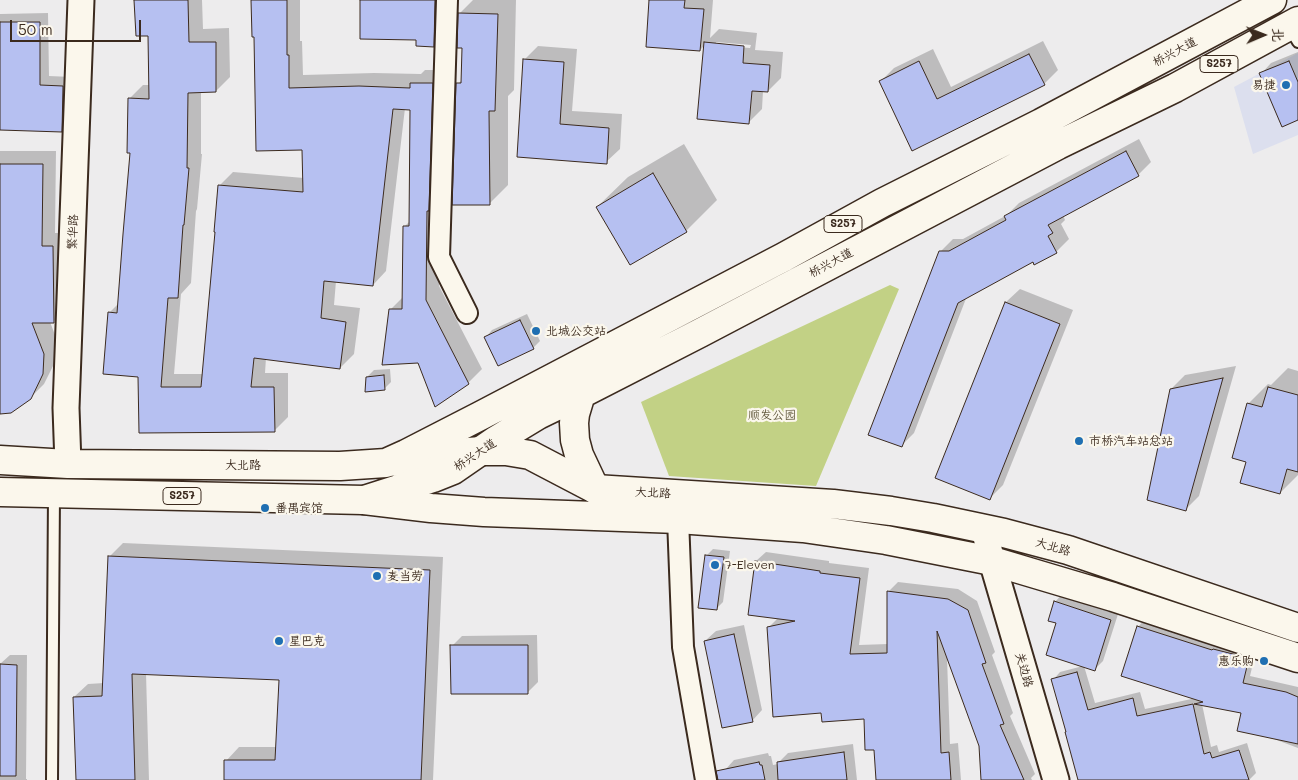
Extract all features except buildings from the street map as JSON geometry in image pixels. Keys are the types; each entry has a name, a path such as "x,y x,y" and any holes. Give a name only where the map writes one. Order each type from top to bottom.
{"main road":[{"name":"桥兴大道","path":"386,463 784,257 882,203 1040,123 1272,0"},
{"name":"桥兴大道","path":"364,500 453,470 538,415 1049,150 1295,30"},
{"path":"581,394 575,414 575,440 579,455 595,489"},
{"name":"大北路","path":"0,460 68,464 340,466 386,463 435,455 506,451 530,455 595,489 833,504 899,512 984,529 1068,550 1298,628"},
{"name":"大北路","path":"0,492 364,500 484,512 678,519 803,528 886,540 992,561 1113,597 1298,658"}],"street":[{"name":"繁华路","path":"68,464 66,408 82,0"},
{"path":"447,0 440,256 467,313"},
{"path":"678,519 683,647 706,780"},
{"name":"关边路","path":"984,529 1056,780"}],"lane":[{"path":"52,780 54,493"}],"shaded area":[{"path":"1298,53 1298,135 1253,154 1234,87"}],"green space":[{"name":"顺发公园","path":"890,285 899,289 816,486 669,476 641,402"}],"place":[{"name":"易捷","path":"1286,85"},
{"name":"北城公交站","path":"536,331"},
{"name":"市桥汽车站总站","path":"1079,441"},
{"name":"番禺宾馆","path":"265,508"},
{"name":"7-Eleven","path":"715,565"},
{"name":"麦当劳","path":"377,576"},
{"name":"星巴克","path":"279,641"},
{"name":"惠乐购","path":"1264,661"}]}
